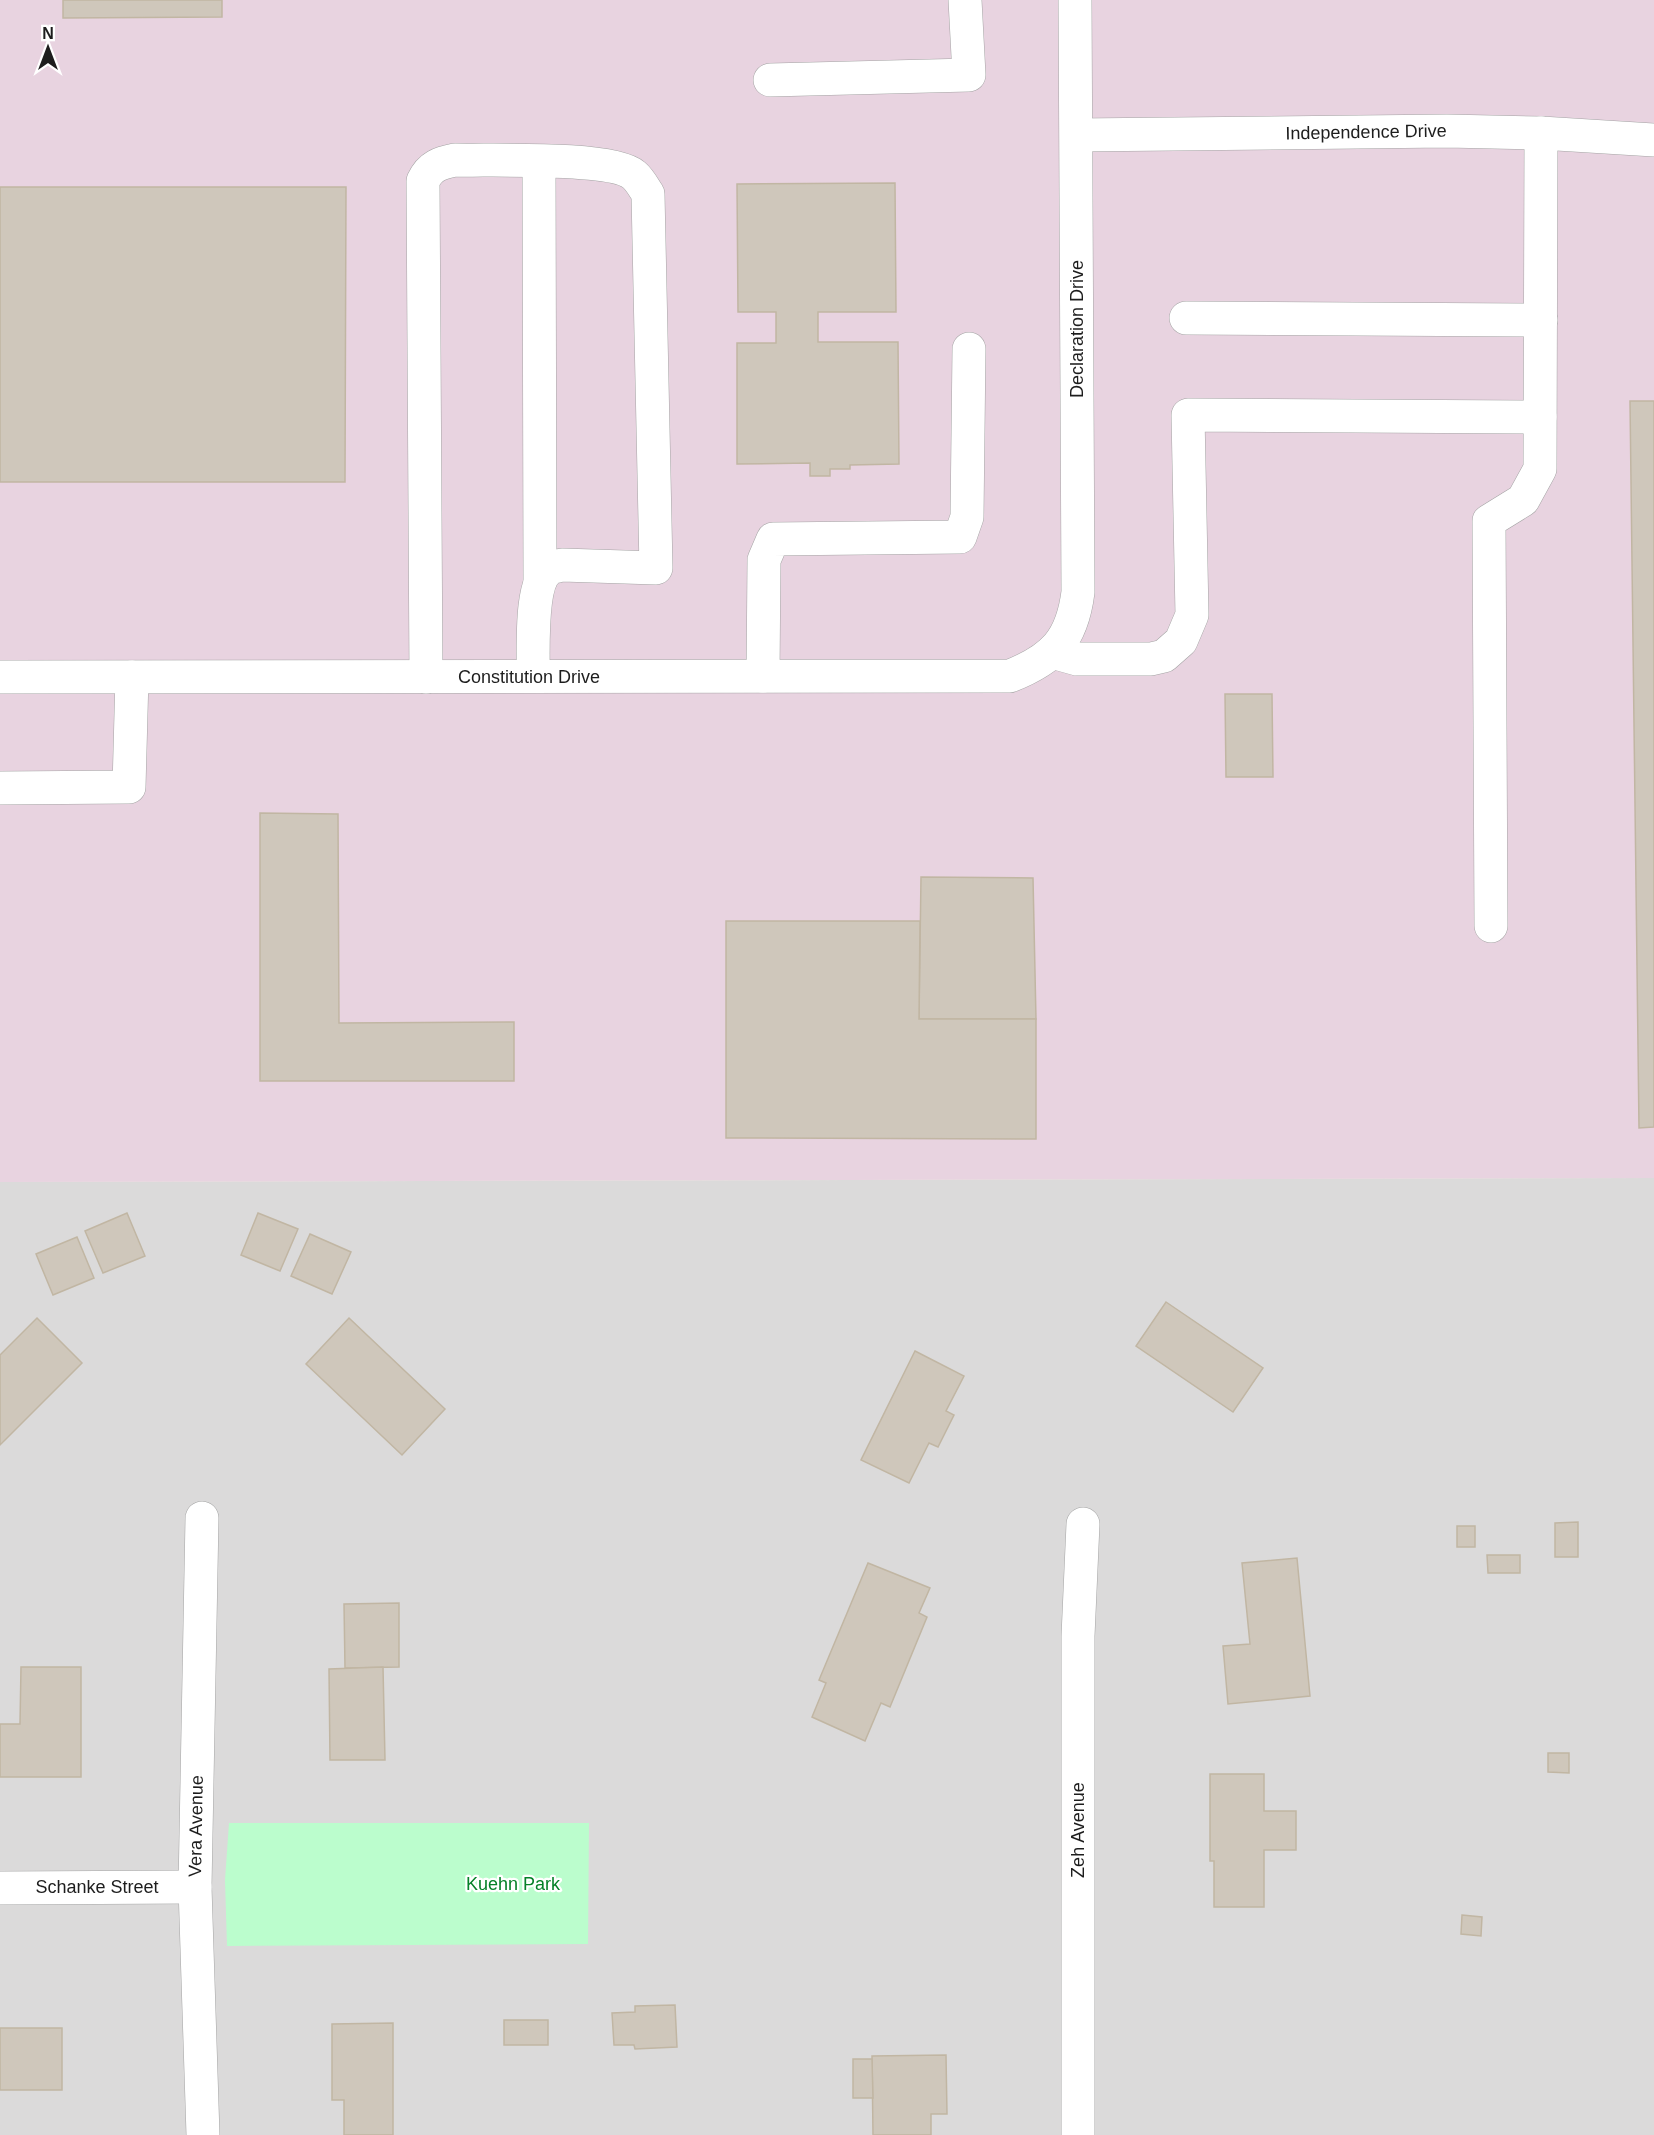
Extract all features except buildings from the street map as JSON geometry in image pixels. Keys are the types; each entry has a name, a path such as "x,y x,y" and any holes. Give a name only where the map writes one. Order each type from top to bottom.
{"street":[{"path":"770,80 969,75 965,0"},
{"name":"Declaration Drive","path":"1052,652 1066,635 1076,610 1078,592 1075,0"},
{"name":"Independence Drive","path":"1077,135 1447,131 1541,133 1654,140"},
{"path":"1491,926 1489,521 1523,500 1540,470 1541,133"},
{"path":"426,677 423,181 428,172 439,163 455,160 574,162 613,167 633,174 648,194 656,568 562,565 550,568 540,579"},
{"path":"533,676 535,594 540,579 539,162"},
{"path":"1186,318 1540,320"},
{"path":"763,676 764,560 773,539 960,537 967,517 969,349"},
{"path":"1052,652 1077,659 1151,658 1164,656 1181,641 1192,615 1188,416 1540,417"},
{"name":"Constitution Drive","path":"0,677 1010,676 1035,666 1052,652"},
{"path":"0,788 129,787 132,677"},
{"name":"Vera Avenue","path":"202,1518 195,1887 203,2135"},
{"name":"Zeh Avenue","path":"1078,2135 1078,1636 1083,1524"},
{"name":"Schanke Street","path":"0,1888 195,1887"}],"shaded area":[{"path":"0,0 1654,0 1654,1178 0,1182"},
{"path":"1654,1178 1654,2135 0,2135 0,1182"}],"green space":[{"name":"Kuehn Park","path":"229,1823 589,1823 588,1944 227,1946 225,1880"}]}
